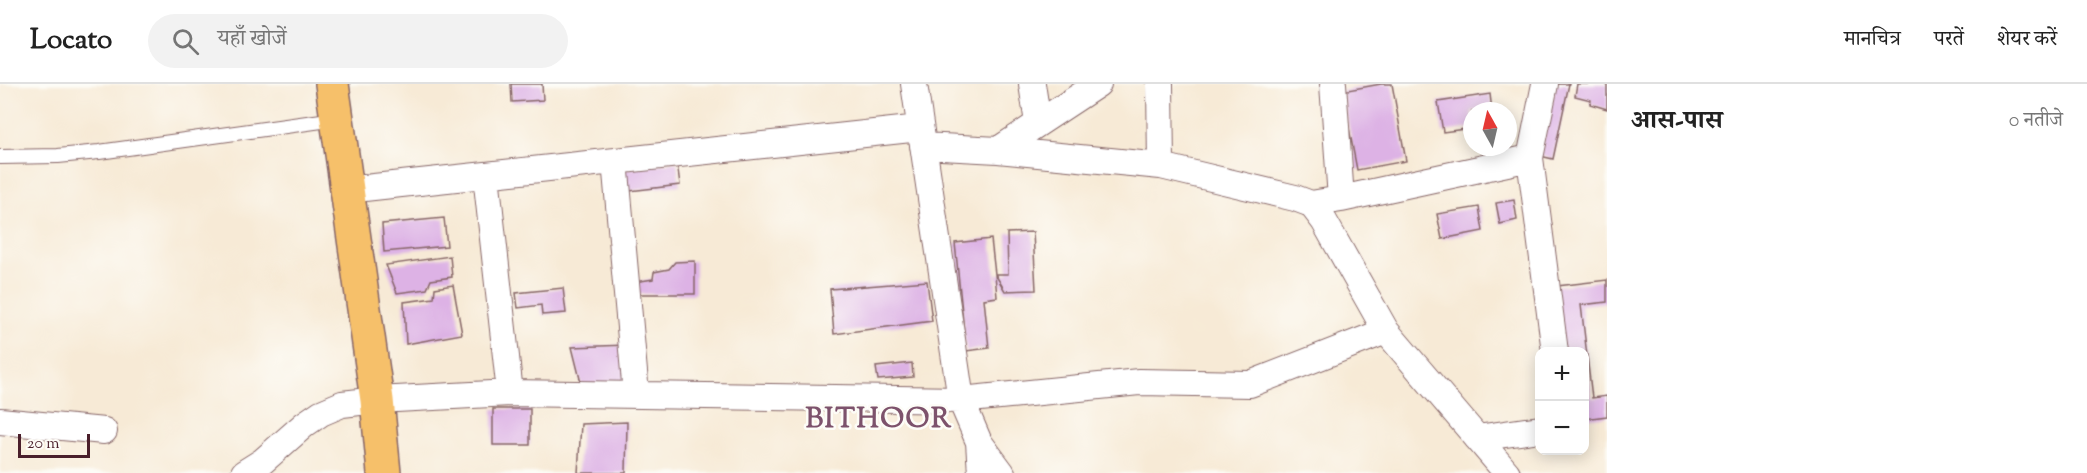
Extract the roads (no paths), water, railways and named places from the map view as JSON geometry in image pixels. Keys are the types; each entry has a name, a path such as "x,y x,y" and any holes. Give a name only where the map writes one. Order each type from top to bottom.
{"main road":[{"path":"332,84 377,400 384,473"}],"street":[{"path":"914,84 961,400 979,442 1002,473"},
{"path":"1032,84 1038,123"},
{"path":"998,150 1098,84"},
{"path":"1160,84 1161,166"},
{"path":"1333,84 1341,199"},
{"path":"1545,84 1530,158 1554,347"},
{"path":"346,190 615,161 921,137 998,150 1161,166 1295,198 1311,204 1530,158"},
{"path":"615,161 636,394"},
{"path":"486,175 510,393"},
{"path":"1311,204 1324,221 1386,331 1507,473"},
{"path":"244,473 270,464 321,413 342,404 510,393 961,400 1139,381 1250,384 1386,331"},
{"path":"0,421 104,431"},
{"path":"1478,438 1535,430"},
{"path":"979,442 981,473"}],"lane":[{"path":"0,157 58,156 99,152 336,119"}],"district":[{"name":"BITHOOR","path":"879,420"}]}
